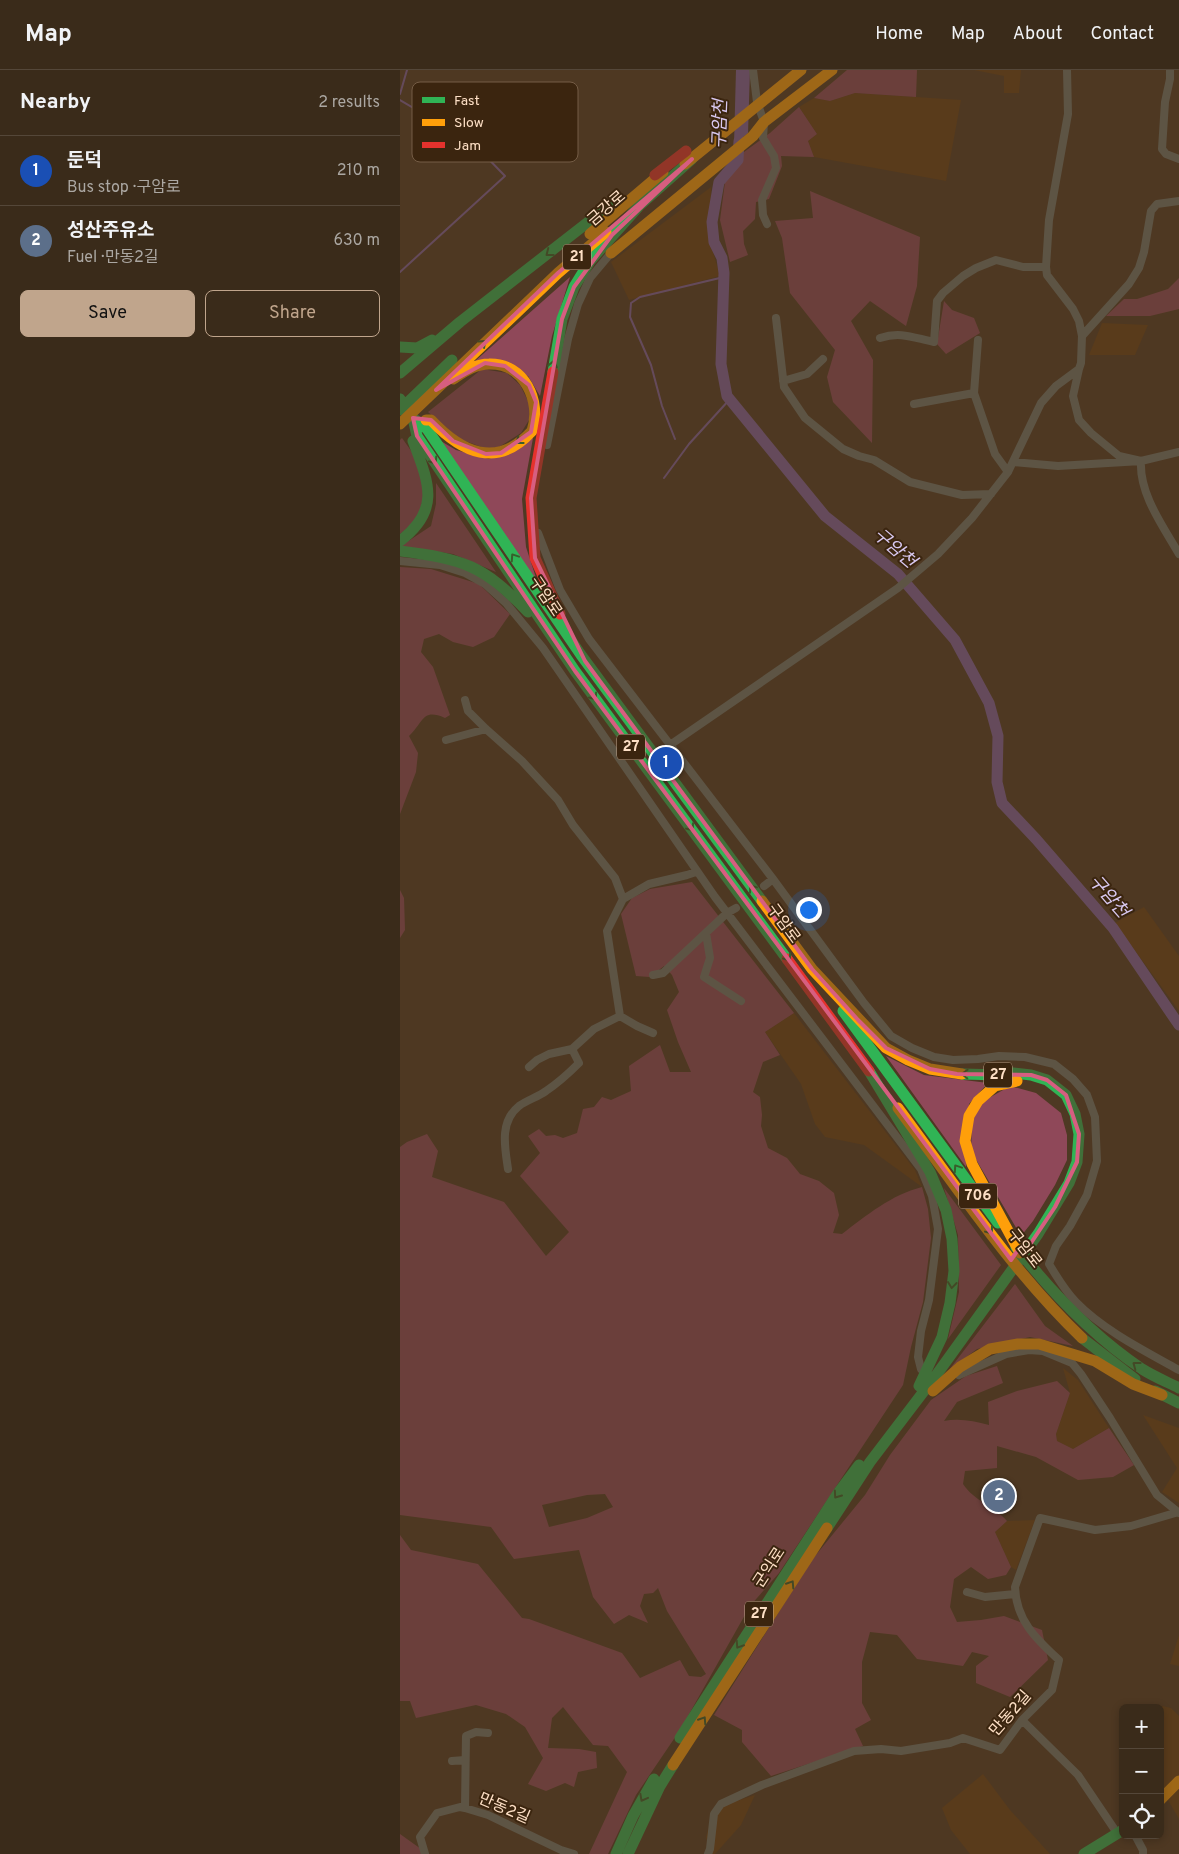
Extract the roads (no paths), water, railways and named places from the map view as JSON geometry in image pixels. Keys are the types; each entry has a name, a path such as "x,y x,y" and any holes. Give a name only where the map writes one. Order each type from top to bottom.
{"main road":[{"name":"금강로","path":"771,89 787,70"},
{"name":"금강로","path":"400,410 463,362 689,155 771,89 801,70"},
{"path":"611,253 717,165 726,160 753,136 764,122 832,70"},
{"path":"400,373 460,322 618,200 689,155"},
{"path":"585,661 535,558 530,498 562,319 574,287 590,261 639,206 689,155"},
{"path":"400,347 417,348 460,322"},
{"path":"400,541 412,533 422,520 429,489 412,438 413,418 431,420 440,431 453,441 486,454 501,452 514,446 531,432 535,417 536,402 529,385 519,375 505,366 485,363 432,386"},
{"name":"금강로","path":"400,424 432,386"},
{"name":"구암로","path":"400,398 413,418 427,429 585,661 1020,1253 1074,1315 1143,1370 1179,1388"},
{"name":"구암로","path":"413,418 417,436 575,671 1015,1265 1054,1311 1091,1346 1136,1380 1179,1403"},
{"path":"400,551 441,556 465,563 487,575 510,593 575,671"},
{"name":"27","path":"812,969 886,1048 908,1060 930,1069 957,1074 1031,1075 1047,1080 1066,1095 1075,1114 1079,1134 1077,1162 1069,1183 937,1374 870,1462 859,1480"},
{"name":"27","path":"866,1066 930,1172 946,1210 952,1239 954,1271 950,1303 942,1337 919,1386"},
{"path":"1020,1253 972,1165 966,1148 967,1122 973,1106 987,1090 1003,1083 1025,1080 1040,1084 1056,1094 1064,1107 1070,1123 1073,1143 1070,1165 1036,1232"},
{"path":"919,1386 1008,1271"},
{"path":"859,1480 936,1388 960,1367 990,1350 1018,1344 1053,1346 1095,1361 1133,1384 1162,1395"},
{"name":"군익로","path":"616,1854 633,1816 652,1782 721,1673 838,1493 919,1386"},
{"name":"군익로","path":"628,1854 660,1786 859,1480"},
{"path":"1164,1796 1179,1781"},
{"path":"1084,1854 1119,1832"}],"street":[{"path":"753,70 757,102 764,122 764,138 774,156 776,168 762,200 763,216 767,224"},
{"path":"1067,70 1068,114 1049,220 1047,275 1073,309 1082,336 1081,363 1073,396 1080,420 1091,433 1119,456 1141,461"},
{"path":"1170,70 1165,102 1162,149 1166,154 1179,159"},
{"path":"1082,336 1129,284 1139,268 1144,252 1151,211 1157,204 1179,201"},
{"path":"611,253 590,278 578,304 568,338 538,489 536,518 538,532 560,590 589,639 773,879 864,1003 891,1036 912,1048 953,1060 999,1056 1025,1057 1054,1064 1073,1079 1087,1095 1096,1117 1098,1161 1087,1195 1070,1226 1056,1246 1049,1264 1076,1301 1096,1319 1145,1352 1179,1370"},
{"path":"880,338 889,335 906,334 934,342 937,301 943,293 963,276 976,268 996,260 1023,267 1046,267"},
{"path":"776,318 784,387 805,418 843,449 874,460 910,482 962,495 991,494"},
{"path":"978,340 974,393 995,454 1008,472"},
{"path":"783,381 807,374 823,358"},
{"path":"670,745 898,588 938,554 972,518 1008,472 1041,403 1056,386 1079,369"},
{"path":"914,404 974,393"},
{"path":"1013,462 1058,466 1141,461 1179,452"},
{"path":"1141,461 1140,473 1154,510 1179,554"},
{"path":"400,561 440,565 466,573 485,584 506,604 543,648 696,872 921,1169 932,1196 938,1229 929,1300 921,1331 918,1357 921,1369"},
{"path":"465,700 468,711 522,760 558,800 573,825 615,878 623,899"},
{"path":"446,740 486,729"},
{"path":"620,1016 606,931 623,899 649,884 687,876 696,872"},
{"path":"764,886 773,879"},
{"path":"653,975 663,973 727,914 736,908"},
{"path":"706,933 710,958 704,977 741,1000"},
{"path":"620,1016 653,1033"},
{"path":"528,1067 549,1054 572,1049 594,1029 620,1016"},
{"path":"508,1169 505,1128 510,1116 518,1106 546,1091 579,1063 572,1049"},
{"path":"942,1387 950,1379 993,1358 1016,1352 1043,1351 1072,1363 1110,1418 1157,1495 1179,1513"},
{"path":"967,1592 985,1597 1015,1594 1014,1587 1040,1518 1095,1530 1131,1526 1179,1513"},
{"name":"만동2길","path":"708,1854 714,1814 721,1804 762,1785 854,1751 881,1749 902,1751 950,1743 963,1738 1000,1750 1022,1720 1052,1690 1058,1660 1033,1636 1018,1608 1015,1594"},
{"path":"1022,1720 1078,1775 1119,1830"},
{"path":"465,1808 466,1736 476,1732 488,1733"},
{"path":"452,1761 465,1760"},
{"name":"만동2길","path":"425,1854 420,1838 437,1813 460,1807 488,1815 561,1850 574,1854"},
{"path":"1137,1839 1143,1854"}],"waterway":[{"path":"400,94 407,70"},
{"path":"400,100 412,107"},
{"name":"구암천","path":"739,141 738,160 719,182 712,222 714,242 722,258 724,273 721,364 727,396 825,516 898,574 955,640 989,703 998,736 997,782 1002,803 1036,839 1113,928 1179,1025"},
{"path":"400,272 505,176 491,162"},
{"path":"675,439 662,406 651,365 630,317 631,303 640,297 724,277"},
{"path":"664,478 689,444 730,399"}],"place":[{"name":"둔덕","path":"666,763"},
{"name":"성산주유소","path":"999,1496"}]}
